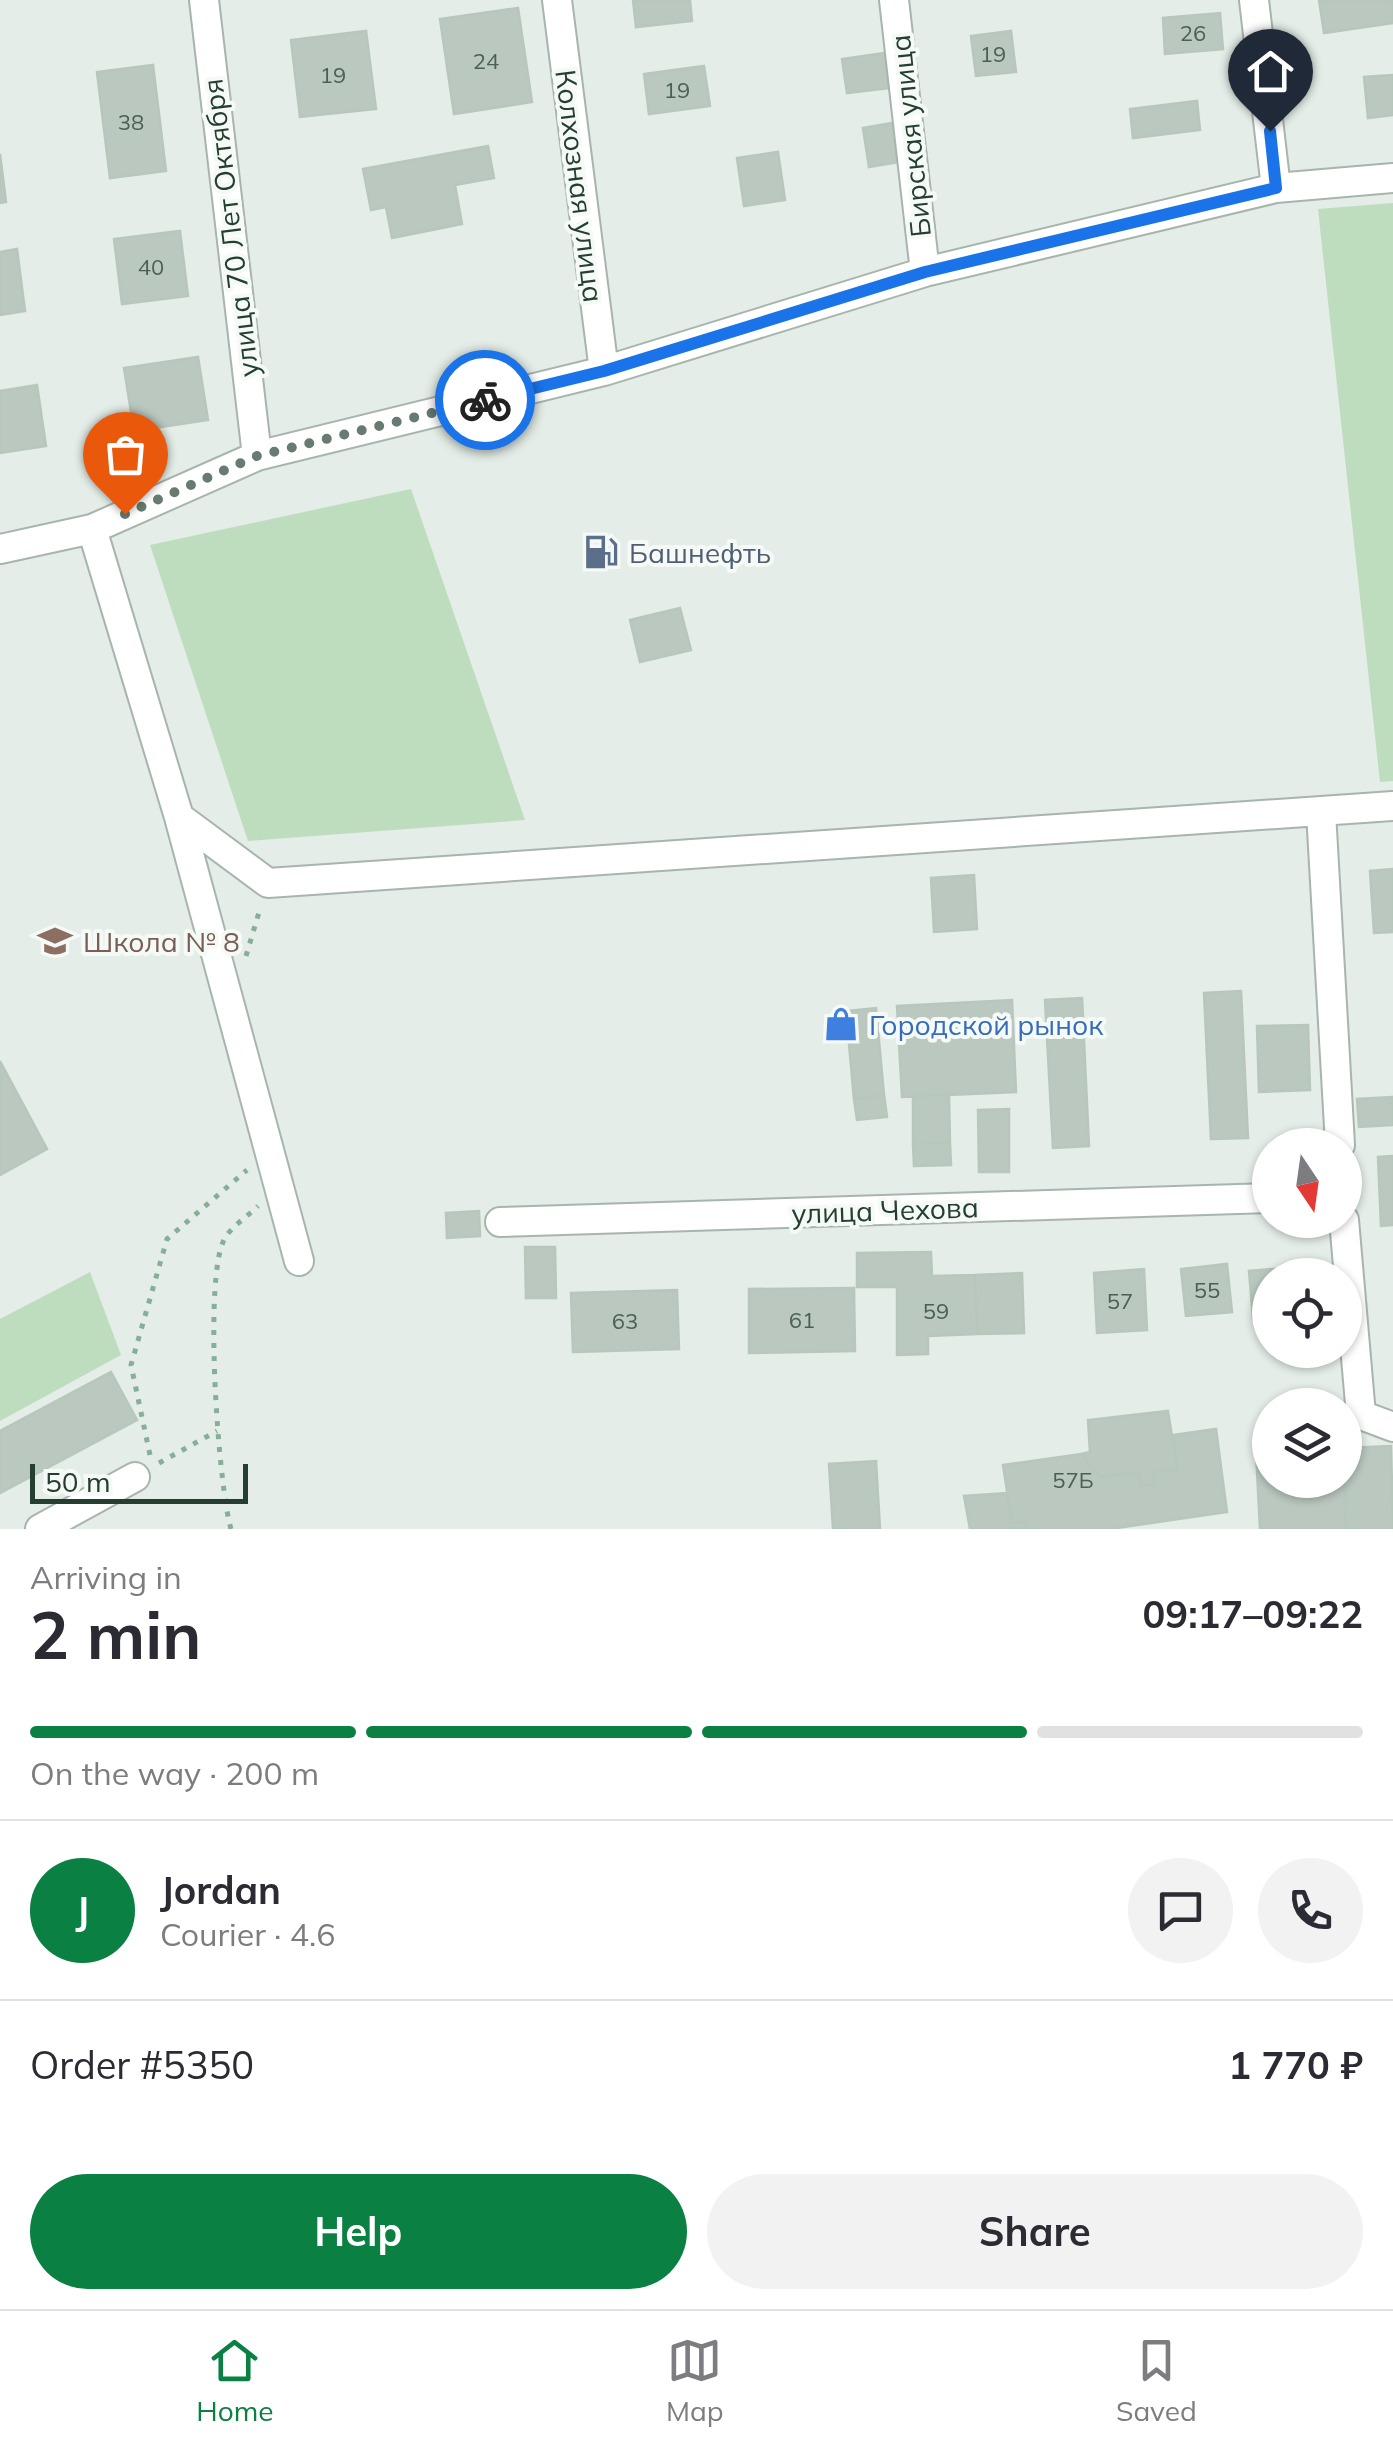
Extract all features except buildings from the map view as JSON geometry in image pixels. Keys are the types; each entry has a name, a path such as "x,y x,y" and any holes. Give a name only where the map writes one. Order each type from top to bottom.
{"street":[{"name":"улица 70 Лет Октября","path":"204,0 257,456"},
{"name":"Колхозная улица","path":"557,0 604,371"},
{"name":"Бирская улица","path":"894,0 925,272"},
{"path":"1254,0 1276,188"},
{"path":"0,549 92,529 257,456 604,371 925,272 1276,188 1393,178"},
{"path":"92,529 179,816 298,1261"},
{"path":"179,816 268,883 1393,806"},
{"path":"1321,812 1339,1128"},
{"name":"улица Чехова","path":"500,1222 1252,1199"},
{"path":"1346,1238 1361,1415 1393,1427"},
{"path":"40,1529 135,1477"}],"path":[{"path":"230,1007 268,883"},
{"path":"218,1431 152,1467 132,1366 167,1240 268,1152"},
{"path":"231,1529 218,1431 213,1298 224,1239 278,1186"}],"green space":[{"path":"1393,203 1393,781 1380,782 1318,209"},
{"path":"411,489 525,820 248,841 150,545"},
{"path":"90,1272 121,1355 0,1421 0,1319"}],"way so far":[{"path":"125,514 257,456 485,400"}],"place":[{"name":"Башнефть","path":"601,552"},
{"name":"Школа № 8","path":"55,941"},
{"name":"Городской рынок","path":"841,1024"}],"route":[{"path":"485,400 604,371 925,272 1276,188 1270,131"}]}
